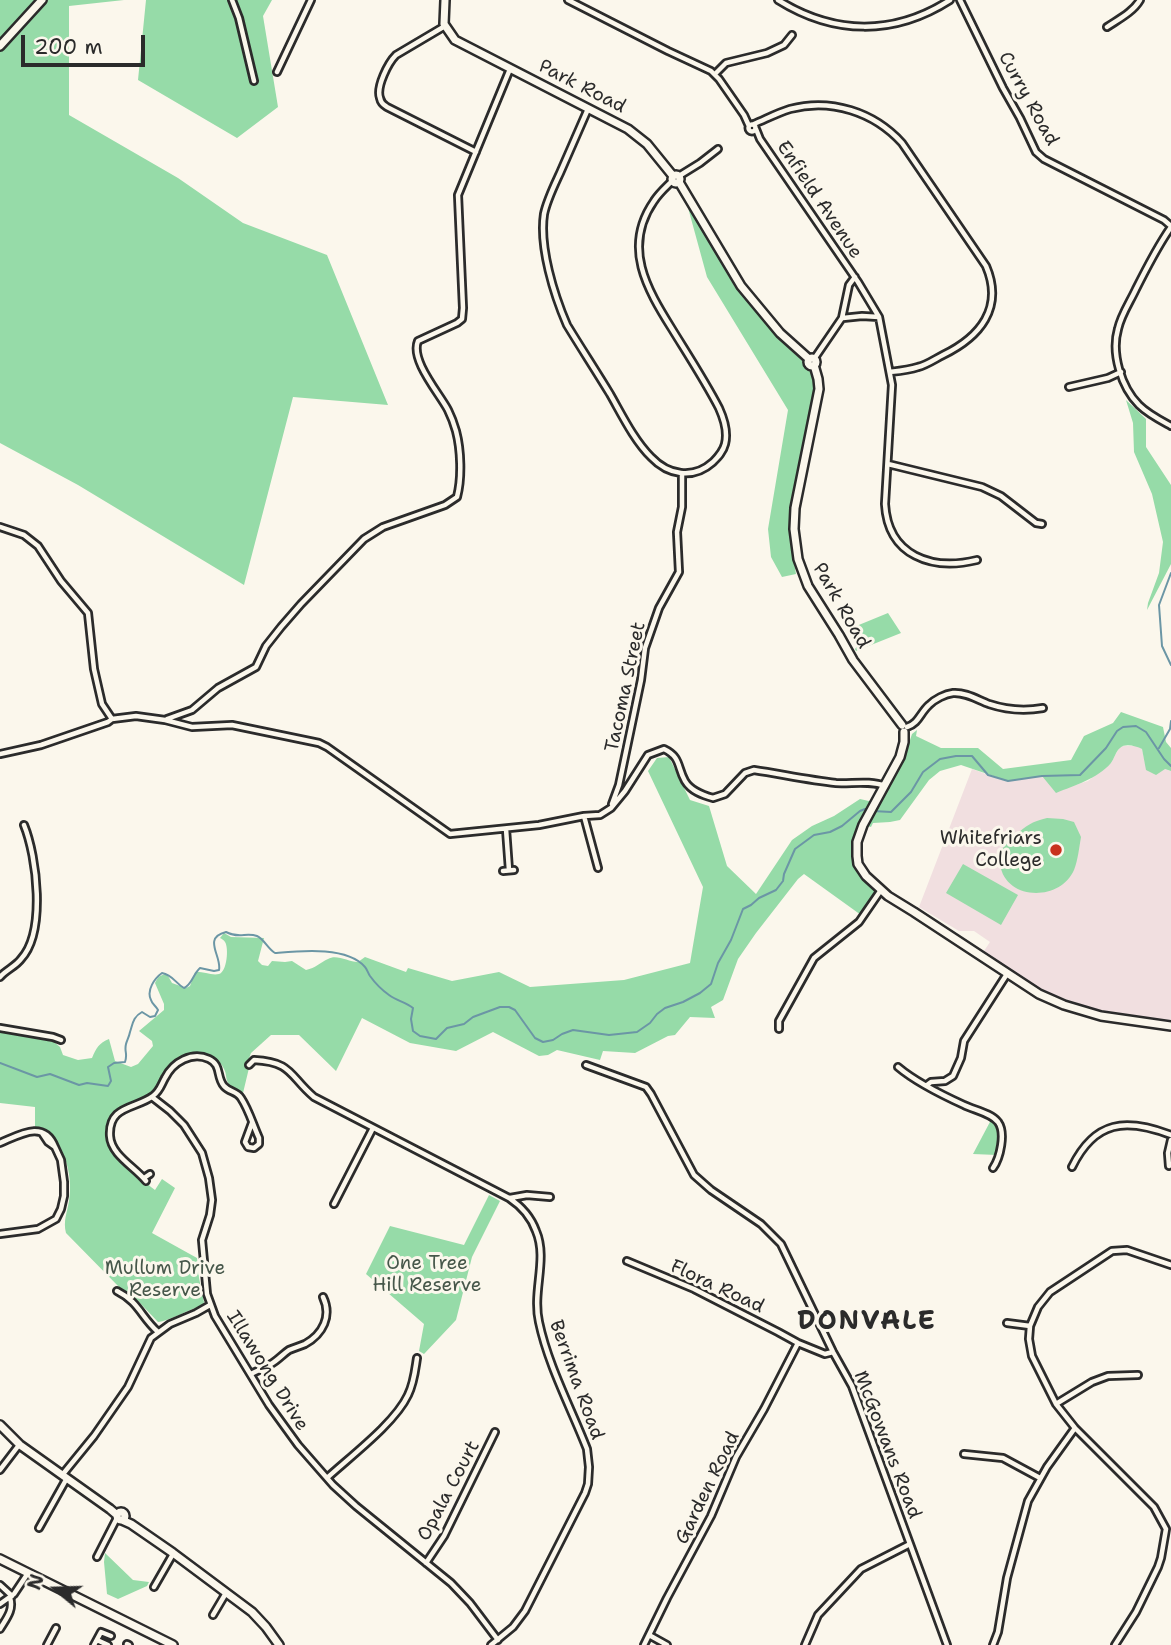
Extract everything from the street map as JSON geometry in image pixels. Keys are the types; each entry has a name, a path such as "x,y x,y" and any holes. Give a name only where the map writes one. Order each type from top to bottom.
{"street":[{"path":"0,46 42,0"},
{"path":"232,0 254,81"},
{"path":"277,72 311,0"},
{"path":"445,0 443,17 446,25 396,55 390,62 378,95 387,107 476,152"},
{"path":"568,0 715,74 729,62 759,56 784,45 792,35"},
{"path":"778,0 803,15 826,22 868,26 908,20 950,0"},
{"name":"Curry Road","path":"960,0 1036,152 1044,159 1171,226"},
{"path":"1107,27 1130,12 1140,0"},
{"name":"Park Road","path":"446,25 455,40 635,133 647,144 676,179 741,286 780,333 812,361 818,379 818,400 795,508 794,540 797,559 808,586 853,660 904,728"},
{"path":"165,720 192,710 218,688 256,667 266,646 281,627 364,539 383,527 444,505 457,497 460,469 456,433 448,411 415,349 418,341 457,323 462,318 458,195 510,68"},
{"name":"Enfield Avenue","path":"715,74 856,279 879,317 892,393 886,504 887,521 894,535 904,548 915,556 934,563 958,564 977,560"},
{"path":"753,127 792,108 817,105 854,111 879,123 902,143 986,266 992,289 991,305 985,321 975,334 960,346 923,366 890,372"},
{"path":"588,108 544,214 546,254 553,282 568,325 646,452 666,469 681,474 701,470 722,452 725,442 723,419 652,296 643,273 639,251 642,229 651,206 676,179 718,149"},
{"path":"1171,226 1156,248 1118,326 1115,342 1116,356 1127,389 1139,405 1171,426"},
{"name":"Enfield Avenue","path":"812,361 842,318 848,293 856,279"},
{"path":"842,318 879,317"},
{"path":"1069,387 1108,378 1121,372"},
{"path":"888,464 982,487 1001,496 1036,523 1042,524"},
{"name":"Tacoma Street","path":"611,808 619,785 645,648 659,608 679,572 677,531 682,507 681,474"},
{"path":"0,527 24,535 38,546 61,581 88,613 94,669 102,704 112,719"},
{"path":"1043,708 1017,710 953,693 929,704 916,722 904,728 900,757 863,825 857,842 859,864 866,876 881,890 895,896 914,912 1039,994 1101,1016 1171,1028"},
{"path":"0,754 41,746 112,719 136,716 192,727 232,725 327,747 450,834 539,825 600,815 611,808 625,791 648,755 664,749 673,753 685,780 695,792 713,798 725,794 745,773 754,770 822,781 878,783 883,790"},
{"path":"619,785 625,791"},
{"path":"584,816 598,868"},
{"path":"0,976 21,959 33,939 36,921 34,862 24,825"},
{"path":"506,829 509,870"},
{"path":"779,1029 779,1021 814,958 859,922 881,890"},
{"path":"927,1085 945,1081 953,1076 959,1064 964,1041 1007,974"},
{"path":"0,1028 61,1040"},
{"path":"150,1174 145,1179 116,1151 111,1142 113,1120 121,1111 158,1092 175,1065 187,1058 203,1057 217,1065 222,1085 241,1098 260,1141 254,1148 248,1147 245,1142 252,1123"},
{"name":"Berrima Road","path":"249,1065 253,1058 280,1064 314,1097 509,1198 526,1213 536,1229 541,1256 536,1293 538,1320 587,1449 588,1484 525,1611 513,1627 491,1645"},
{"name":"McGowans Road","path":"586,1065 643,1085 649,1090 694,1175 761,1224 780,1244 852,1386 947,1645"},
{"path":"898,1067 911,1077 991,1116 998,1122 1001,1130 1000,1154 993,1168"},
{"name":"Illawong Drive","path":"152,1097 184,1125 197,1143 206,1166 212,1200 202,1242 206,1285 210,1305 234,1349 283,1425 327,1478 356,1506 462,1594 498,1640"},
{"path":"1072,1167 1086,1144 1098,1134 1126,1125 1143,1126 1171,1137 1169,1166"},
{"path":"334,1204 373,1128"},
{"path":"0,1143 27,1131 42,1133 55,1147 61,1160 64,1182 64,1196 56,1219 38,1230 0,1234"},
{"path":"509,1198 527,1195 550,1198"},
{"path":"1115,1645 1136,1612 1158,1567 1166,1529 1154,1507 1075,1428 1056,1404 1034,1362 1029,1339 1030,1326 1038,1307 1050,1292 1112,1251 1127,1250 1171,1265"},
{"name":"Flora Road","path":"627,1261 694,1290 798,1343 825,1354 833,1352"},
{"path":"117,1291 134,1303 158,1332"},
{"path":"251,1374 316,1335 327,1315 327,1305 323,1297"},
{"path":"39,1528 65,1476 128,1387 147,1345 158,1332 170,1324 210,1305"},
{"path":"1007,1323 1030,1326"},
{"name":"Garden Road","path":"644,1645 711,1516 736,1457 798,1343"},
{"path":"327,1478 403,1405 413,1383 417,1358"},
{"path":"1056,1404 1092,1382 1108,1376 1138,1374"},
{"path":"0,1426 20,1445 110,1508 119,1518 173,1553 260,1619 279,1645"},
{"path":"993,1645 998,1632 1007,1578 1028,1501 1040,1478 1075,1428"},
{"name":"Opala Court","path":"426,1563 444,1536 495,1432"},
{"path":"0,1470 20,1445"},
{"path":"964,1454 1003,1458 1040,1478"},
{"path":"97,1558 119,1518"},
{"path":"805,1645 818,1615 856,1573 910,1544"},
{"path":"154,1587 173,1553"},
{"path":"0,1559 161,1643 173,1645"},
{"path":"0,1604 11,1597 29,1573"},
{"path":"0,1585 11,1597 10,1612 0,1629"},
{"path":"213,1615 226,1593"},
{"path":"47,1645 56,1628"},
{"path":"108,1645 96,1642 101,1632 111,1636"},
{"path":"649,1635 667,1645"}],"shaded area":[{"name":"Whitefriars College","path":"1138,746 1142,749 1145,763 1171,771 1171,1021 1094,1009 1049,993 1028,982 984,951 990,942 974,931 959,931 919,907 972,769 989,775 1032,778 1042,776 1075,785 1088,781 1111,763 1119,748"}],"green space":[{"path":"0,0 124,0 69,6 69,115 178,178 243,223 327,255 388,405 293,397 244,585 78,485 0,443"},
{"path":"146,0 272,0 263,16 278,107 237,138 138,80"},
{"path":"687,204 735,287 786,346 807,365 814,378 813,403 790,511 789,532 796,574 782,577 771,557 768,529 788,410 707,277"},
{"path":"1126,400 1146,419 1146,447 1171,485 1171,564 1147,610 1159,573 1163,542 1152,494 1134,452 1133,423"},
{"path":"888,613 901,633 856,651 859,644 849,629"},
{"path":"1121,712 1163,727 1166,742 1171,748 1171,771 1165,769 1156,775 1146,770 1142,749 1122,746 1111,763 1099,773 1056,793 1042,776 1008,781 961,765 940,771 929,780 900,820 867,826 903,761 912,734 917,730 916,736 941,748 978,748 1003,769 1071,760 1084,736 1113,723"},
{"name":"Mullum Drive Reserve","path":"669,757 690,800 709,806 727,866 756,894 792,840 860,799 873,802 860,825 853,850 857,867 876,889 861,915 804,874 738,959 723,1000 711,1007 715,1018 690,1017 675,1035 635,1053 603,1051 600,1060 557,1050 539,1056 493,1032 456,1051 410,1043 362,1018 336,1071 299,1035 271,1035 251,1053 243,1093 230,1086 222,1065 214,1058 198,1054 182,1057 170,1067 152,1094 117,1111 108,1126 107,1138 113,1152 155,1190 162,1179 175,1188 152,1233 197,1258 203,1305 158,1322 66,1233 65,1221 70,1191 68,1168 53,1138 35,1127 35,1107 0,1103 0,1032 54,1042 63,1055 78,1060 92,1058 98,1046 109,1039 115,1061 131,1067 138,1064 153,1046 152,1041 139,1031 164,1010 155,983 157,979 167,974 172,983 186,988 190,986 195,972 222,972 227,954 225,942 220,938 224,933 231,937 264,938 258,961 262,965 268,966 272,961 292,961 306,970 331,958 358,962 365,957 406,972 408,968 452,981 499,972 530,987 624,980 690,963 703,887 648,771 657,758"},
{"path":"1047,818 1074,822 1081,837 1074,870 1057,888 1046,892 1022,891 1004,876 1000,862 1001,852 1026,827"},
{"path":"963,864 1018,895 1001,925 946,893"},
{"path":"991,1120 998,1131 997,1155 973,1154"},
{"name":"One Tree Hill Reserve","path":"489,1195 500,1201 472,1257 456,1320 424,1354 419,1351 424,1324 366,1274 390,1226 464,1245"},
{"path":"105,1553 133,1580 149,1582 147,1586 118,1599 107,1594"}],"waterway":[{"path":"1171,573 1159,605 1162,646 1171,665"},
{"path":"1159,748 1170,729 1171,721"},
{"path":"873,811 891,812 911,792 923,772 940,759 956,756 972,756 988,775 1008,781 1042,776 1080,775 1123,727 1136,726 1146,732 1171,766"},
{"path":"0,1063 37,1077 50,1074 79,1085 87,1083 108,1086 111,1081 108,1067 114,1063 125,1062 126,1044 135,1018 142,1012 150,1017 155,1016 158,1010 150,996 154,981 162,973 169,975 184,988 200,968 219,970 214,943 219,935 226,932 257,936 275,953 323,951 357,960 384,991 413,1008 413,1031 420,1036 436,1039 447,1028 464,1024 473,1017 500,1007 515,1010 535,1038 543,1042 573,1030 609,1035 637,1032 665,1008 683,1002 711,984 743,909 776,890 783,881 795,849 814,835 830,832 860,811 868,810"}],"place":[{"name":"Whitefriars College","path":"1056,850"}],"district":[{"name":"DONVALE","path":"867,1322"}]}
